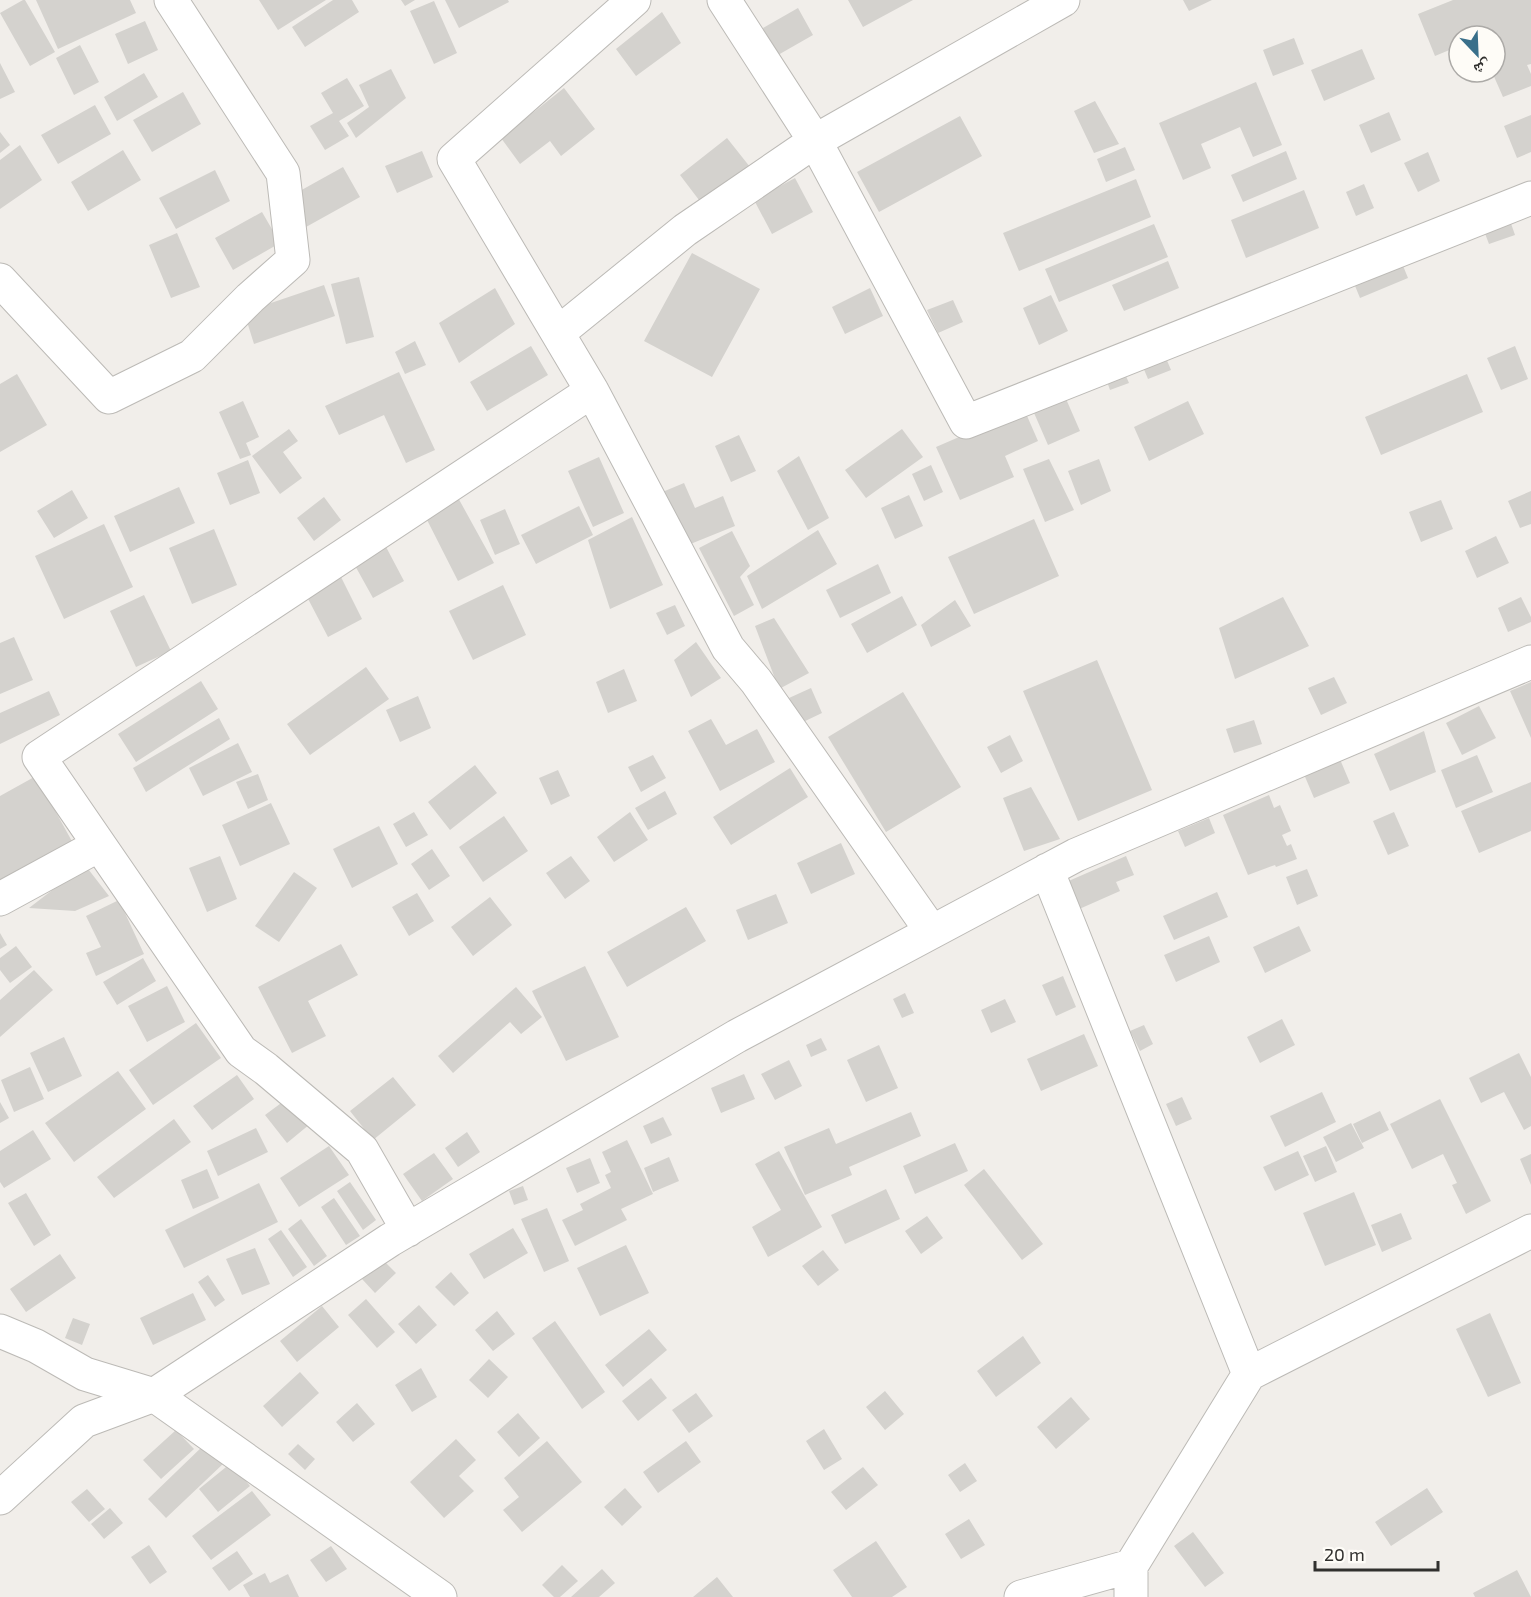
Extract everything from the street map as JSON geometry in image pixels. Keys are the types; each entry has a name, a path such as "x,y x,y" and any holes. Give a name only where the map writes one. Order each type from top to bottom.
{"street":[{"path":"0,280 109,397 192,356 292,260 283,173 171,0"},
{"path":"634,0 454,159 592,391 728,648 756,681 932,932"},
{"path":"724,0 815,141 966,422 1531,198"},
{"path":"558,333 685,230 815,141 1063,0"},
{"path":"408,1230 362,1150 266,1069 241,1051 39,757 592,391"},
{"path":"0,1498 84,1421 154,1395 408,1230 737,1036 1076,855 1531,663"},
{"path":"0,898 99,845"},
{"path":"1047,870 1249,1374"},
{"path":"1021,1597 1131,1582 1249,1374 1531,1231"},
{"path":"0,1331 36,1347 85,1374 154,1395 440,1597"}],"building":[{"path":"23,0 55,52 30,66 0,13"},
{"path":"36,0 130,0 136,13 58,49"},
{"path":"259,0 326,0 278,30"},
{"path":"333,0 352,0 359,12 305,47 292,27"},
{"path":"401,0 415,0 405,6"},
{"path":"445,0 508,0 509,2 459,28"},
{"path":"848,0 913,0 863,27"},
{"path":"1183,0 1212,0 1189,11"},
{"path":"1453,0 1531,0 1531,64 1527,65 1531,74 1531,86 1503,97 1497,84 1507,84 1507,24 1447,24 1447,51 1435,56 1418,14"},
{"path":"434,1 457,53 434,64 410,11"},
{"path":"798,8 813,35 778,55 763,28"},
{"path":"662,12 681,43 636,76 616,49"},
{"path":"145,21 158,50 128,64 115,34"},
{"path":"1294,38 1304,64 1273,76 1263,50"},
{"path":"80,45 99,82 74,95 56,58"},
{"path":"1362,49 1375,79 1324,101 1311,70"},
{"path":"0,63 15,92 0,99"},
{"path":"391,69 406,98 356,138 347,123 369,107 359,85"},
{"path":"144,73 158,97 117,121 104,97"},
{"path":"347,78 364,106 339,121 349,136 325,150 310,126 333,113 321,93"},
{"path":"1256,82 1282,145 1253,157 1240,127 1201,144 1211,168 1183,180 1159,123"},
{"path":"564,88 595,129 561,156 550,141 520,164 501,138"},
{"path":"183,92 201,124 152,152 133,120"},
{"path":"1095,101 1119,144 1094,153 1074,111"},
{"path":"95,105 111,134 58,164 41,135"},
{"path":"1389,112 1401,140 1371,153 1359,125"},
{"path":"1531,115 1531,152 1517,158 1504,126"},
{"path":"960,116 982,156 879,212 857,172"},
{"path":"0,132 10,145 0,153"},
{"path":"727,138 750,167 702,204 680,175"},
{"path":"20,145 42,180 0,209 0,160"},
{"path":"1125,147 1135,170 1106,182 1097,159"},
{"path":"123,150 141,180 88,211 71,182"},
{"path":"422,151 433,177 397,193 385,166"},
{"path":"1286,151 1297,179 1243,202 1231,175"},
{"path":"1428,152 1440,181 1418,192 1404,163"},
{"path":"343,167 360,197 306,227 289,197"},
{"path":"215,170 230,201 176,229 159,198"},
{"path":"795,178 813,212 772,234 754,200"},
{"path":"1136,179 1151,217 1019,271 1003,233"},
{"path":"1364,184 1374,208 1356,216 1346,192"},
{"path":"1304,190 1319,228 1246,258 1231,220"},
{"path":"262,212 280,243 233,270 215,238"},
{"path":"1507,212 1515,235 1489,244 1481,223"},
{"path":"1154,224 1168,257 1059,302 1045,269"},
{"path":"177,233 200,287 171,298 149,245"},
{"path":"692,253 760,289 712,377 644,341"},
{"path":"1399,256 1408,278 1360,298 1351,276"},
{"path":"1168,261 1179,288 1124,311 1112,285"},
{"path":"359,277 374,337 346,344 331,284"},
{"path":"324,285 335,316 254,344 244,312"},
{"path":"495,288 515,324 459,363 439,323"},
{"path":"870,288 883,316 845,334 832,307"},
{"path":"1051,295 1068,331 1039,345 1023,308"},
{"path":"953,300 963,322 938,333 927,310"},
{"path":"415,341 426,365 405,374 395,352"},
{"path":"531,346 548,375 487,411 470,382"},
{"path":"1515,346 1528,379 1501,390 1487,358"},
{"path":"1163,351 1171,370 1148,379 1140,360"},
{"path":"1122,367 1129,383 1110,390 1104,373"},
{"path":"399,372 435,450 406,463 384,415 339,435 325,406"},
{"path":"17,374 47,425 0,452 0,384"},
{"path":"1467,374 1483,412 1381,455 1365,417"},
{"path":"1063,392 1080,431 1048,445 1031,406"},
{"path":"243,401 259,437 246,443 251,455 240,459 219,412"},
{"path":"1188,401 1204,434 1149,461 1134,427"},
{"path":"1024,409 1038,441 1005,456 1014,477 960,500 936,447"},
{"path":"289,429 298,441 283,452 302,478 280,494 252,456"},
{"path":"902,429 923,457 866,498 845,470"},
{"path":"739,435 756,471 731,482 715,446"},
{"path":"799,456 829,518 808,530 777,471"},
{"path":"599,457 624,513 593,527 568,471"},
{"path":"1049,459 1074,510 1045,522 1023,469"},
{"path":"1099,459 1111,491 1081,505 1068,471"},
{"path":"248,460 260,493 230,505 217,473"},
{"path":"931,465 943,492 924,501 912,474"},
{"path":"684,483 695,508 723,496 735,526 683,547 660,493"},
{"path":"179,487 195,523 130,552 114,516"},
{"path":"72,490 88,518 54,538 37,511"},
{"path":"1531,491 1531,524 1520,528 1508,501"},
{"path":"456,494 494,563 458,581 424,514"},
{"path":"909,495 923,526 895,539 881,508"},
{"path":"324,497 341,520 314,541 297,518"},
{"path":"1441,500 1453,529 1421,542 1409,512"},
{"path":"579,506 593,535 536,564 521,535"},
{"path":"505,509 520,544 495,555 480,520"},
{"path":"632,517 663,585 610,609 588,540"},
{"path":"1034,519 1059,576 974,614 948,557"},
{"path":"104,524 133,587 64,619 35,556"},
{"path":"214,529 237,585 192,604 169,548"},
{"path":"818,530 837,564 762,609 747,576"},
{"path":"732,531 750,566 740,577 754,605 734,616 699,548"},
{"path":"1496,536 1509,563 1477,578 1465,551"},
{"path":"385,545 404,581 373,598 353,562"},
{"path":"878,564 891,593 840,618 826,590"},
{"path":"341,577 362,619 328,637 306,595"},
{"path":"503,585 526,635 473,660 449,611"},
{"path":"144,595 171,651 136,667 110,611"},
{"path":"902,596 917,625 867,653 851,624"},
{"path":"1283,597 1309,646 1235,679 1219,628"},
{"path":"1521,597 1531,617 1531,622 1508,632 1498,608"},
{"path":"955,600 971,626 931,647 921,625"},
{"path":"675,605 685,626 667,635 656,613"},
{"path":"774,618 809,673 779,689 755,626"},
{"path":"14,637 33,680 0,694 0,643"},
{"path":"696,642 721,678 691,697 674,660"},
{"path":"1097,660 1152,790 1078,821 1023,691"},
{"path":"366,667 389,699 310,755 287,724"},
{"path":"624,669 637,701 608,713 596,682"},
{"path":"1334,677 1347,703 1321,715 1308,688"},
{"path":"201,681 218,709 136,762 118,734"},
{"path":"1531,682 1531,738 1510,691"},
{"path":"811,688 822,713 801,723 789,698"},
{"path":"49,691 60,715 0,744 0,713"},
{"path":"903,692 961,787 886,832 828,737"},
{"path":"418,696 431,728 400,742 386,710"},
{"path":"1479,706 1496,738 1462,755 1446,723"},
{"path":"219,718 230,739 146,792 133,768"},
{"path":"711,719 726,745 757,729 775,762 720,791 688,731"},
{"path":"1254,720 1262,744 1234,753 1226,729"},
{"path":"1424,731 1436,772 1390,791 1374,754"},
{"path":"1010,735 1023,761 1001,773 987,747"},
{"path":"238,743 252,772 203,796 189,768"},
{"path":"653,755 666,778 641,792 628,767"},
{"path":"1477,755 1493,792 1456,808 1441,770"},
{"path":"1339,757 1350,783 1314,798 1303,772"},
{"path":"475,765 497,793 450,830 428,802"},
{"path":"790,768 808,797 731,845 713,817"},
{"path":"558,770 570,796 551,805 539,778"},
{"path":"258,774 268,800 248,809 236,782"},
{"path":"36,776 74,845 0,886 0,796"},
{"path":"1531,782 1531,831 1479,853 1461,811"},
{"path":"1031,787 1060,839 1024,851 1003,798"},
{"path":"665,791 677,814 648,830 635,808"},
{"path":"1269,795 1274,808 1280,805 1291,831 1282,835 1287,846 1291,844 1297,859 1248,875 1223,815"},
{"path":"271,803 290,844 240,866 222,825"},
{"path":"414,812 428,835 406,847 393,824"},
{"path":"630,812 648,840 614,862 597,837"},
{"path":"1394,812 1409,846 1388,855 1373,821"},
{"path":"504,816 528,851 483,882 459,847"},
{"path":"1209,818 1215,833 1185,847 1178,831"},
{"path":"379,826 398,864 352,888 333,849"},
{"path":"841,843 855,874 811,894 797,863"},
{"path":"432,849 450,876 429,890 411,864"},
{"path":"220,856 237,899 207,912 189,868"},
{"path":"571,856 590,881 565,899 546,873"},
{"path":"1126,856 1134,875 1116,882 1120,891 1077,910 1064,883"},
{"path":"85,865 109,896 75,911 29,908"},
{"path":"1307,869 1318,896 1297,905 1286,877"},
{"path":"294,872 317,888 279,942 255,926"},
{"path":"1217,892 1228,917 1174,940 1163,916"},
{"path":"417,893 434,921 409,936 392,907"},
{"path":"776,894 788,923 748,940 736,910"},
{"path":"490,897 512,925 473,956 451,927"},
{"path":"119,900 144,954 96,976 86,953 101,947 86,916"},
{"path":"686,907 706,941 627,987 607,952"},
{"path":"1299,926 1311,951 1265,973 1253,947"},
{"path":"0,933 7,945 0,949"},
{"path":"1209,936 1220,962 1176,982 1164,955"},
{"path":"341,944 358,975 308,1001 326,1036 292,1053 258,987"},
{"path":"16,946 32,967 10,983 0,970 0,958"},
{"path":"143,958 156,981 117,1005 103,982"},
{"path":"585,966 619,1037 566,1061 532,991"},
{"path":"34,970 53,990 0,1037 0,1000"},
{"path":"1063,976 1076,1007 1056,1016 1042,985"},
{"path":"167,986 185,1022 147,1042 128,1006"},
{"path":"516,987 542,1017 521,1034 510,1022 453,1073 438,1056"},
{"path":"905,993 914,1013 902,1018 893,999"},
{"path":"1005,999 1016,1022 991,1033 981,1010"},
{"path":"1282,1019 1295,1045 1260,1063 1247,1037"},
{"path":"196,1023 221,1058 153,1105 129,1070"},
{"path":"1144,1025 1153,1044 1140,1051 1130,1031"},
{"path":"1084,1034 1098,1066 1041,1091 1027,1059"},
{"path":"64,1037 82,1076 48,1092 30,1053"},
{"path":"821,1038 827,1050 811,1057 806,1045"},
{"path":"879,1045 898,1088 866,1102 847,1060"},
{"path":"1519,1053 1531,1077 1531,1126 1524,1130 1504,1092 1481,1103 1469,1078"},
{"path":"789,1060 802,1086 775,1100 761,1074"},
{"path":"30,1067 44,1099 14,1112 1,1080"},
{"path":"118,1071 146,1109 74,1162 45,1123"},
{"path":"744,1074 755,1099 721,1113 711,1088"},
{"path":"237,1075 254,1099 212,1130 193,1106"},
{"path":"393,1077 416,1105 373,1140 350,1111"},
{"path":"1322,1092 1336,1122 1285,1147 1270,1116"},
{"path":"1182,1097 1192,1119 1176,1126 1166,1104"},
{"path":"288,1098 310,1124 287,1143 265,1115"},
{"path":"1440,1099 1491,1201 1466,1214 1452,1185 1457,1183 1443,1154 1412,1169 1390,1124"},
{"path":"0,1102 9,1118 0,1123"},
{"path":"1380,1111 1389,1130 1362,1143 1353,1124"},
{"path":"911,1112 921,1136 849,1167 852,1175 805,1195 784,1147 829,1128 836,1144"},
{"path":"663,1117 672,1135 651,1144 643,1126"},
{"path":"174,1119 191,1142 114,1198 97,1177"},
{"path":"1351,1123 1364,1148 1336,1162 1323,1137"},
{"path":"256,1128 268,1152 218,1176 207,1151"},
{"path":"33,1130 51,1159 4,1188 0,1182 0,1151"},
{"path":"467,1132 480,1152 458,1167 445,1148"},
{"path":"627,1140 653,1194 621,1209 627,1220 575,1246 562,1220 583,1210 580,1204 611,1188 605,1175 611,1172 602,1152"},
{"path":"955,1143 968,1171 915,1194 903,1166"},
{"path":"329,1146 349,1175 299,1207 280,1178"},
{"path":"1326,1146 1337,1172 1315,1182 1303,1156"},
{"path":"779,1151 822,1227 768,1257 752,1227 781,1210 755,1164"},
{"path":"1298,1151 1309,1175 1275,1191 1263,1167"},
{"path":"434,1153 453,1179 422,1201 403,1174"},
{"path":"1531,1154 1531,1185 1520,1159"},
{"path":"669,1157 679,1181 653,1192 644,1168"},
{"path":"590,1158 600,1183 577,1193 566,1168"},
{"path":"207,1169 219,1198 193,1209 181,1180"},
{"path":"984,1169 1043,1244 1022,1260 964,1185"},
{"path":"350,1182 376,1220 363,1230 337,1191"},
{"path":"259,1183 278,1222 184,1268 165,1230"},
{"path":"523,1186 528,1200 514,1205 509,1191"},
{"path":"886,1189 900,1219 845,1244 831,1215"},
{"path":"1354,1192 1376,1245 1325,1266 1303,1213"},
{"path":"26,1193 51,1235 34,1246 8,1203"},
{"path":"334,1198 360,1236 346,1245 321,1207"},
{"path":"547,1208 569,1261 544,1272 521,1219"},
{"path":"1401,1213 1412,1239 1382,1252 1371,1225"},
{"path":"927,1216 943,1238 921,1254 905,1231"},
{"path":"301,1219 327,1256 314,1266 288,1229"},
{"path":"513,1228 528,1253 484,1279 469,1254"},
{"path":"281,1230 307,1267 293,1277 268,1239"},
{"path":"626,1245 649,1293 600,1316 577,1268"},
{"path":"255,1248 270,1284 242,1295 226,1259"},
{"path":"823,1250 839,1270 818,1286 802,1266"},
{"path":"60,1254 76,1278 26,1312 10,1289"},
{"path":"383,1260 396,1273 375,1293 362,1279"},
{"path":"451,1272 469,1293 454,1306 435,1287"},
{"path":"208,1275 225,1300 215,1307 198,1282"},
{"path":"193,1293 206,1320 153,1345 140,1318"},
{"path":"366,1299 395,1332 377,1348 348,1315"},
{"path":"419,1305 437,1325 416,1344 398,1324"},
{"path":"322,1306 339,1327 297,1362 280,1341"},
{"path":"497,1311 515,1334 493,1351 475,1330"},
{"path":"1490,1313 1521,1383 1488,1397 1456,1329"},
{"path":"73,1318 90,1324 82,1345 65,1338"},
{"path":"555,1321 605,1392 582,1409 532,1338"},
{"path":"649,1329 667,1350 623,1387 605,1365"},
{"path":"1023,1336 1041,1363 996,1397 977,1371"},
{"path":"489,1359 508,1377 488,1398 469,1380"},
{"path":"421,1368 437,1397 412,1412 395,1385"},
{"path":"300,1372 319,1393 282,1427 263,1406"},
{"path":"651,1378 667,1398 638,1421 622,1401"},
{"path":"885,1391 904,1414 885,1430 866,1407"},
{"path":"696,1393 713,1416 689,1433 672,1410"},
{"path":"1071,1397 1090,1419 1056,1449 1037,1427"},
{"path":"357,1403 375,1424 353,1442 336,1422"},
{"path":"518,1413 540,1438 519,1457 497,1432"},
{"path":"824,1429 842,1459 824,1470 806,1441"},
{"path":"176,1430 194,1449 161,1479 143,1460"},
{"path":"456,1439 476,1460 459,1476 474,1491 444,1518 410,1482"},
{"path":"547,1441 582,1482 522,1532 503,1510 519,1497 504,1478"},
{"path":"686,1441 701,1462 658,1493 643,1472"},
{"path":"205,1444 224,1463 166,1518 148,1499"},
{"path":"298,1444 315,1459 305,1470 288,1454"},
{"path":"231,1463 250,1486 218,1512 199,1489"},
{"path":"965,1463 977,1481 960,1492 948,1475"},
{"path":"863,1467 878,1485 846,1510 831,1492"},
{"path":"625,1488 642,1507 622,1526 604,1507"},
{"path":"1427,1488 1443,1512 1391,1546 1375,1522"},
{"path":"87,1489 105,1509 89,1522 71,1502"},
{"path":"252,1491 271,1515 211,1560 192,1536"},
{"path":"110,1508 123,1523 104,1539 91,1524"},
{"path":"969,1519 985,1545 961,1559 945,1534"},
{"path":"1193,1532 1224,1573 1205,1587 1174,1546"},
{"path":"876,1541 907,1587 892,1597 852,1597 833,1570"},
{"path":"149,1545 167,1572 150,1584 131,1557"},
{"path":"331,1546 347,1569 326,1582 310,1560"},
{"path":"237,1551 253,1574 229,1591 212,1568"},
{"path":"562,1565 578,1581 560,1597 554,1597 542,1585"},
{"path":"602,1569 615,1583 599,1597 571,1597"},
{"path":"1517,1570 1531,1597 1475,1597 1473,1593"},
{"path":"265,1573 270,1583 288,1574 299,1597 250,1597 243,1585"},
{"path":"717,1577 733,1597 693,1597"}]}
